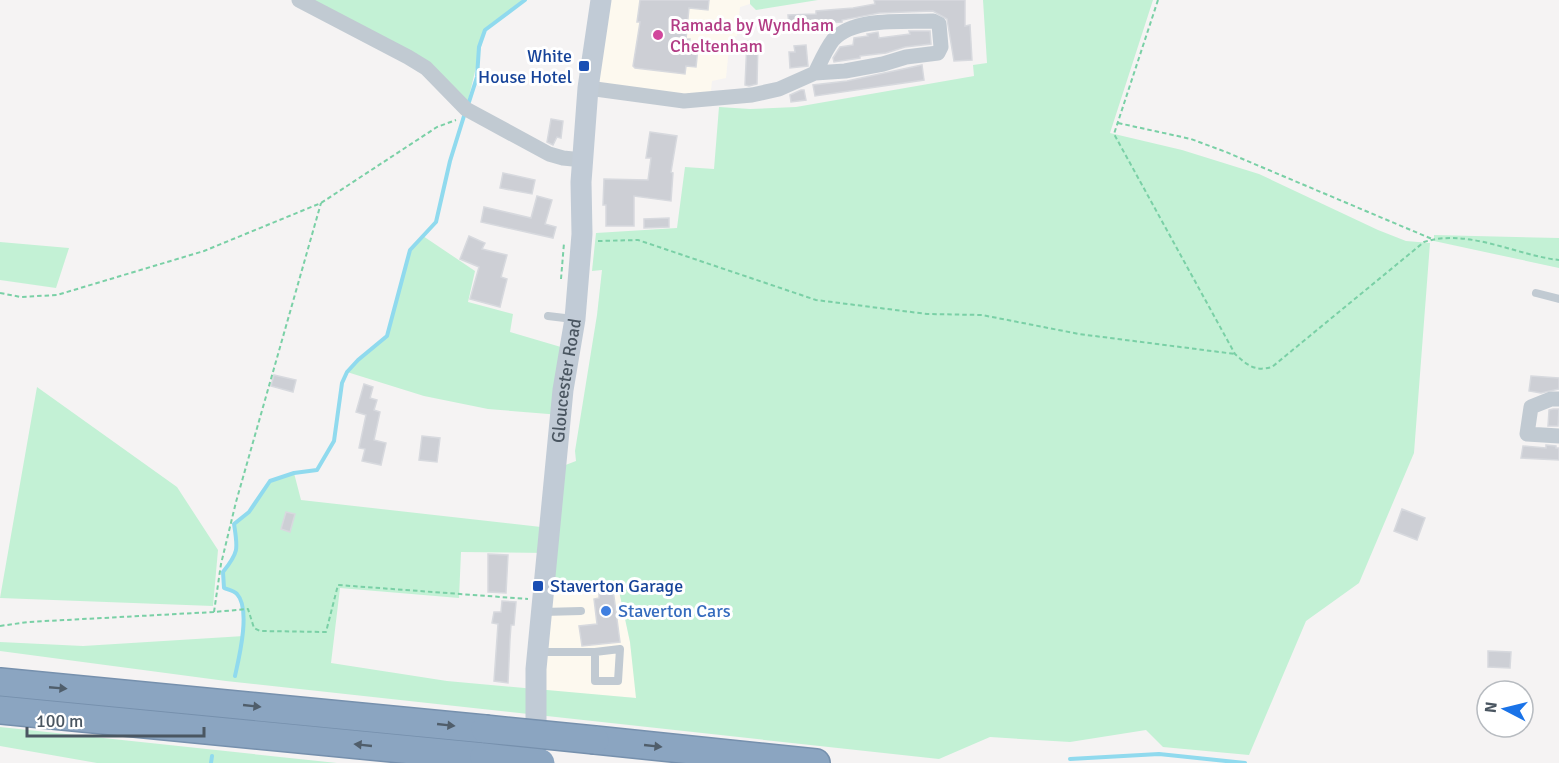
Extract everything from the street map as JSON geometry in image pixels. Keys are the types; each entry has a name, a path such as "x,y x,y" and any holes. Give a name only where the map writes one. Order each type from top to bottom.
{"highway":[{"path":"0,682 816,763"},
{"path":"0,710 539,763"}],"main road":[{"name":"Gloucester Road","path":"539,763 535,707 538,652 563,390 575,319 588,88 601,0"}],"street":[{"path":"300,0 426,68 466,109 549,154 583,160"},
{"path":"588,88 684,101 752,95 778,89 815,73 883,64 906,57 938,53 941,47 939,24 933,21 866,24 846,31 833,40 815,73"},
{"path":"1559,399 1551,399 1531,407 1527,434 1559,436"}],"lane":[{"path":"1536,293 1559,298"},
{"path":"548,316 575,319"},
{"path":"542,606 581,611"},
{"path":"538,652 595,652 620,648 618,681 595,681 595,652"}],"path":[{"path":"1158,0 1114,134 1235,354 1254,369 1272,367 1424,242 1433,239 1469,240 1559,260"},
{"path":"0,293 21,297 57,296 204,251 321,202 437,127 456,120"},
{"path":"1118,123 1191,140 1226,152 1433,239"},
{"path":"214,612 221,564 236,502 321,202"},
{"path":"581,241 638,240 816,300 927,314 982,315 1079,334 1235,354"},
{"path":"0,626 28,622 247,609 254,628 260,631 326,632 338,585 542,606"}],"shaded area":[{"path":"601,0 750,0 750,4 740,7 737,36 730,38 726,78 712,81 710,99 588,88"},
{"path":"604,584 619,591 630,642 637,698 535,690 545,587"}],"green space":[{"path":"305,0 522,0 485,30 466,109 426,68"},
{"path":"750,0 818,0 756,10 750,4"},
{"path":"983,0 1153,0 1110,133 1182,150 1259,174 1378,230 1406,241 1430,243 1414,453 1359,583 1306,621 1249,755 1163,747 1146,730 1070,742 990,737 939,759 226,681 0,651 0,642 83,646 244,636 240,602 237,596 224,588 223,572 236,550 234,524 249,512 270,481 294,473 301,500 550,528 555,469 576,461 575,451 602,270 592,271 596,233 677,228 685,167 714,169 719,107 750,109 796,107 974,76 973,65 987,63","holes":["461,552 548,553 545,587 604,584 619,591 630,642 636,698 447,681 331,663 340,588 459,598"]},
{"path":"1434,235 1559,238 1559,268 1434,241"},
{"path":"423,236 475,271 468,302 513,314 510,332 571,350 561,415 488,409 424,396 347,372 387,336 410,250"},
{"path":"0,242 69,248 56,288 0,280"},
{"path":"37,387 177,487 218,550 213,606 0,598"},
{"path":"0,727 337,763 97,763 0,746"}],"building":[{"name":"Ramada by Wyndham Cheltenham","path":"640,0 709,0 708,10 689,8 686,39 690,39 689,47 698,48 696,67 686,66 685,74 633,66 640,22 637,22"},
{"path":"874,0 965,0 965,26 970,25 972,60 954,61 947,19 933,11 879,13 842,20 842,22 789,25 788,15 816,14 816,11 853,8 875,4"},
{"path":"909,31 930,31 931,44 834,62 833,58 840,47 853,45 854,38 878,32 879,38 910,34"},
{"path":"747,41 758,41 757,84 749,86 745,85"},
{"path":"806,45 808,66 790,68 789,52 795,52 794,46"},
{"path":"922,65 924,80 815,96 813,85 847,81"},
{"path":"804,90 806,100 791,102 790,95"},
{"path":"551,119 563,121 561,138 557,137 553,145 547,142"},
{"path":"650,132 677,136 671,172 673,173 671,201 634,196 634,226 606,226 606,205 603,205 604,179 648,180 651,158 646,158"},
{"path":"503,173 535,180 532,194 500,188"},
{"path":"537,196 552,200 545,224 556,227 553,238 481,222 484,207 531,218"},
{"path":"669,218 669,227 644,228 644,219"},
{"path":"469,236 485,243 482,249 507,255 501,277 507,279 500,307 470,299 479,267 460,259"},
{"path":"274,375 296,380 293,392 271,386"},
{"path":"1531,376 1559,378 1559,389 1541,393 1529,391"},
{"path":"364,384 373,387 370,398 377,400 374,410 380,412 374,440 386,443 381,465 362,461 365,449 359,448 366,415 356,412"},
{"path":"1559,409 1558,426 1548,426 1549,410"},
{"path":"422,436 440,438 437,462 419,460"},
{"path":"1546,445 1559,448 1559,460 1521,458 1523,446 1546,448"},
{"path":"1402,509 1425,518 1417,540 1394,531"},
{"path":"286,512 295,514 290,532 281,529"},
{"path":"488,554 508,555 506,593 488,592"},
{"name":"Staverton Cars","path":"613,589 620,642 582,646 579,626 597,624 594,599 599,598 599,591"},
{"path":"502,601 516,602 514,625 511,625 508,683 494,681 498,624 492,623 494,612 501,612"},
{"path":"1488,651 1511,652 1510,668 1488,667"}],"waterway":[{"path":"469,102 477,77 479,47 485,30 525,0"},
{"path":"235,676 243,634 243,611 237,594 224,588 223,572 235,555 234,524 249,512 270,481 294,473 317,470 334,441 342,383 347,372 358,360 387,336 410,250 436,222 450,161 464,116"},
{"path":"1070,759 1159,754 1245,763"},
{"path":"211,763 212,756"}],"place":[{"name":"Ramada by Wyndham Cheltenham","path":"658,35"},
{"name":"White House Hotel","path":"584,66"},
{"name":"Staverton Garage","path":"538,586"},
{"name":"Staverton Cars","path":"606,611"}]}
